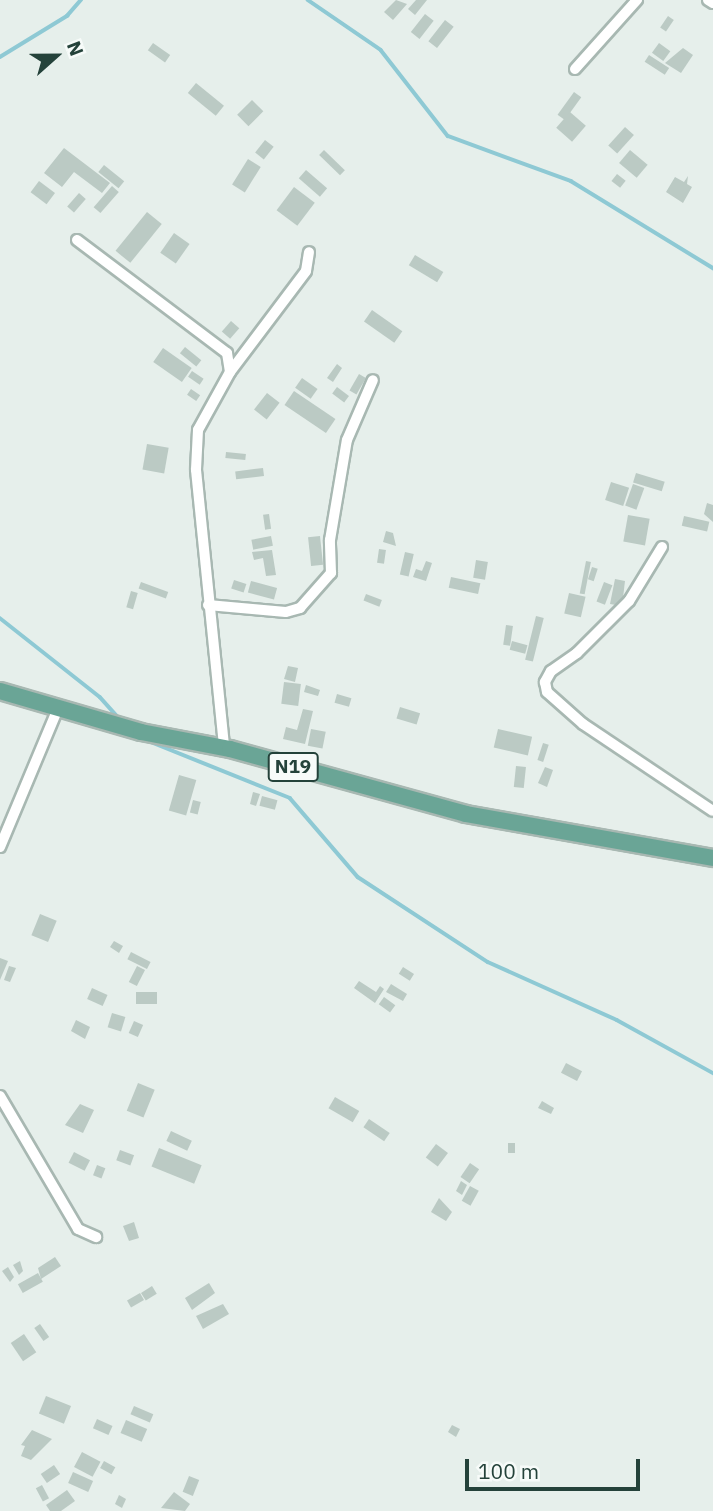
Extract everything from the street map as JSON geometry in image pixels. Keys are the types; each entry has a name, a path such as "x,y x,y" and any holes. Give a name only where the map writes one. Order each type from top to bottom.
{"main road":[{"name":"N19","path":"0,691 141,732 224,748 466,814 713,858"}],"street":[{"path":"575,69 637,0"},
{"path":"708,0 713,4"},
{"path":"77,240 227,353 230,372"},
{"path":"224,748 196,470 198,430 230,372 306,271 309,252"},
{"path":"208,605 293,610 331,573 330,540 347,440 373,380"},
{"path":"662,547 629,601 578,653 551,671 545,682 557,705 712,808"},
{"path":"0,847 59,706"},
{"path":"0,1096 78,1229 96,1237"}],"building":[{"path":"396,0 407,4 393,20 384,12"},
{"path":"416,0 427,0 415,15 408,9"},
{"path":"425,14 434,21 420,39 411,32"},
{"path":"668,16 674,20 666,32 660,28"},
{"path":"445,20 454,27 437,48 428,41"},
{"path":"153,43 170,55 165,62 148,50"},
{"path":"659,43 670,51 663,61 652,53"},
{"path":"683,48 693,55 681,73 665,63"},
{"path":"649,55 669,68 665,75 645,62"},
{"path":"196,83 224,106 216,116 188,93"},
{"path":"574,92 581,97 565,120 558,115"},
{"path":"252,100 263,111 248,126 237,115"},
{"path":"570,112 586,126 572,142 556,128"},
{"path":"625,127 634,135 617,154 608,146"},
{"path":"265,140 274,147 264,159 255,153"},
{"path":"64,148 110,183 102,193 74,172 62,187 44,173"},
{"path":"324,150 345,170 340,175 319,155"},
{"path":"630,150 648,165 637,178 619,163"},
{"path":"248,159 261,167 245,192 232,184"},
{"path":"104,165 124,181 119,188 98,172"},
{"path":"306,170 327,188 320,197 299,178"},
{"path":"617,174 626,181 620,188 611,181"},
{"path":"688,176 687,184 692,187 683,203 666,192 675,177 684,182"},
{"path":"39,181 55,193 47,204 31,192"},
{"path":"112,186 119,192 100,213 94,207"},
{"path":"294,187 315,203 297,226 277,210"},
{"path":"79,193 86,199 74,212 67,207"},
{"path":"147,212 162,224 130,263 116,251"},
{"path":"174,233 190,244 176,264 160,253"},
{"path":"415,255 443,272 437,282 409,265"},
{"path":"372,310 402,331 394,343 364,321"},
{"path":"231,321 239,328 230,339 222,332"},
{"path":"185,347 201,360 196,366 180,353"},
{"path":"163,348 192,368 182,382 153,362"},
{"path":"337,364 342,368 333,382 327,378"},
{"path":"192,371 204,379 200,385 188,377"},
{"path":"359,374 366,378 356,394 350,390"},
{"path":"302,378 318,389 311,399 295,388"},
{"path":"337,387 349,396 344,402 332,393"},
{"path":"191,389 200,395 196,401 187,395"},
{"path":"294,391 335,419 326,433 284,405"},
{"path":"267,393 280,403 267,419 254,410"},
{"path":"147,444 169,448 164,473 142,470"},
{"path":"226,452 246,454 245,460 225,458"},
{"path":"263,468 264,476 236,479 235,471"},
{"path":"636,473 665,482 662,491 633,483"},
{"path":"611,482 629,488 623,506 605,500"},
{"path":"633,484 644,488 636,510 625,506"},
{"path":"707,503 713,505 713,522 704,514"},
{"path":"269,514 271,529 265,530 263,515"},
{"path":"628,515 650,519 645,545 623,542"},
{"path":"684,516 709,522 707,532 682,526"},
{"path":"386,531 393,533 396,546 383,542"},
{"path":"271,536 273,546 253,550 251,540"},
{"path":"320,536 323,565 311,566 308,537"},
{"path":"379,549 386,550 384,564 377,563"},
{"path":"272,550 276,575 266,576 263,558 254,560 252,552"},
{"path":"405,552 414,554 409,576 400,574"},
{"path":"476,560 488,562 485,580 473,578"},
{"path":"426,561 432,563 426,581 413,577 416,569 422,571"},
{"path":"586,561 591,562 585,594 580,593"},
{"path":"592,567 598,569 594,581 588,579"},
{"path":"451,577 480,583 478,594 449,588"},
{"path":"615,579 625,581 622,606 610,604"},
{"path":"234,580 246,584 244,593 231,589"},
{"path":"251,581 277,588 274,600 248,593"},
{"path":"141,582 168,592 166,598 139,589"},
{"path":"604,582 612,585 605,605 596,602"},
{"path":"131,591 138,593 133,609 126,607"},
{"path":"569,593 586,597 581,617 564,613"},
{"path":"366,594 382,600 379,607 363,601"},
{"path":"536,616 544,618 533,662 525,660"},
{"path":"506,625 513,626 510,646 503,645"},
{"path":"512,641 527,645 525,654 510,650"},
{"path":"288,666 298,668 295,682 284,679"},
{"path":"284,682 301,684 298,706 281,704"},
{"path":"306,685 320,690 318,696 304,692"},
{"path":"337,694 351,698 349,707 335,703"},
{"path":"400,707 420,713 417,725 396,718"},
{"path":"303,709 313,711 305,744 283,739 286,727 297,730"},
{"path":"311,729 326,732 322,749 308,746"},
{"path":"498,729 532,737 528,755 494,748"},
{"path":"543,743 549,745 543,762 537,760"},
{"path":"516,766 526,767 524,788 514,787"},
{"path":"545,767 553,770 547,787 538,783"},
{"path":"179,775 196,780 186,816 169,811"},
{"path":"253,792 260,794 256,806 250,804"},
{"path":"262,796 277,800 275,810 259,806"},
{"path":"193,800 201,802 198,815 190,813"},
{"path":"40,914 57,921 48,942 31,935"},
{"path":"114,941 123,946 119,953 110,947"},
{"path":"131,952 151,962 147,969 127,959"},
{"path":"0,958 8,961 0,980"},
{"path":"9,966 16,968 10,982 4,980"},
{"path":"137,966 145,970 137,986 129,982"},
{"path":"403,967 414,974 410,981 399,974"},
{"path":"359,981 376,992 380,986 384,989 375,1003 354,988"},
{"path":"391,984 407,994 403,1001 386,992"},
{"path":"92,988 108,995 103,1006 87,999"},
{"path":"136,992 157,992 157,1004 136,1004"},
{"path":"384,997 395,1005 390,1013 379,1004"},
{"path":"112,1013 125,1017 121,1031 108,1027"},
{"path":"76,1020 90,1027 85,1039 71,1031"},
{"path":"134,1021 143,1025 138,1037 129,1033"},
{"path":"566,1063 582,1071 577,1081 561,1073"},
{"path":"138,1083 155,1090 143,1118 127,1111"},
{"path":"335,1097 359,1111 353,1122 328,1108"},
{"path":"542,1101 554,1108 551,1114 538,1108"},
{"path":"80,1104 94,1110 83,1133 65,1125"},
{"path":"369,1119 390,1133 384,1141 363,1127"},
{"path":"171,1131 192,1141 187,1151 166,1141"},
{"path":"508,1143 515,1143 515,1153 508,1153"},
{"path":"436,1144 448,1153 438,1167 426,1158"},
{"path":"159,1148 202,1165 194,1184 152,1167"},
{"path":"120,1150 134,1155 130,1165 116,1160"},
{"path":"74,1152 90,1160 85,1171 69,1163"},
{"path":"470,1163 479,1169 470,1183 460,1177"},
{"path":"97,1165 105,1168 101,1178 93,1175"},
{"path":"461,1181 467,1185 462,1195 456,1191"},
{"path":"470,1186 479,1191 471,1206 462,1201"},
{"path":"439,1198 452,1212 446,1221 431,1212"},
{"path":"134,1222 139,1238 129,1241 123,1226"},
{"path":"55,1257 61,1266 41,1279 38,1268"},
{"path":"20,1261 23,1271 19,1275 13,1265"},
{"path":"8,1267 14,1277 10,1282 2,1271"},
{"path":"38,1273 43,1282 23,1293 18,1284"},
{"path":"209,1283 215,1293 192,1310 185,1298"},
{"path":"152,1286 157,1294 146,1301 141,1293"},
{"path":"140,1293 144,1300 131,1307 127,1300"},
{"path":"223,1304 229,1314 203,1329 196,1316"},
{"path":"40,1324 49,1337 43,1341 34,1328"},
{"path":"24,1334 36,1352 23,1361 11,1343"},
{"path":"46,1396 71,1406 64,1424 39,1414"},
{"path":"134,1406 153,1414 150,1422 130,1414"},
{"path":"97,1419 113,1426 108,1435 93,1428"},
{"path":"126,1420 147,1429 142,1442 121,1433"},
{"path":"452,1425 460,1429 456,1437 448,1432"},
{"path":"32,1430 52,1439 31,1460 21,1456 25,1446 21,1445"},
{"path":"82,1452 101,1462 93,1477 74,1467"},
{"path":"104,1461 115,1467 111,1474 100,1468"},
{"path":"54,1465 60,1474 47,1483 41,1474"},
{"path":"73,1472 93,1481 88,1492 68,1483"},
{"path":"189,1476 199,1480 193,1496 183,1492"},
{"path":"42,1485 49,1498 43,1502 36,1488"},
{"path":"67,1490 75,1501 61,1511 50,1511 46,1505"},
{"path":"174,1492 190,1504 185,1511 161,1508"},
{"path":"119,1495 126,1499 122,1508 115,1504"}],"waterway":[{"path":"0,57 67,16 81,0"},
{"path":"308,0 381,50 448,136 571,181 713,268"},
{"path":"0,618 100,697 121,720"},
{"path":"146,740 290,798 358,877 488,962 617,1020 713,1073"}]}
